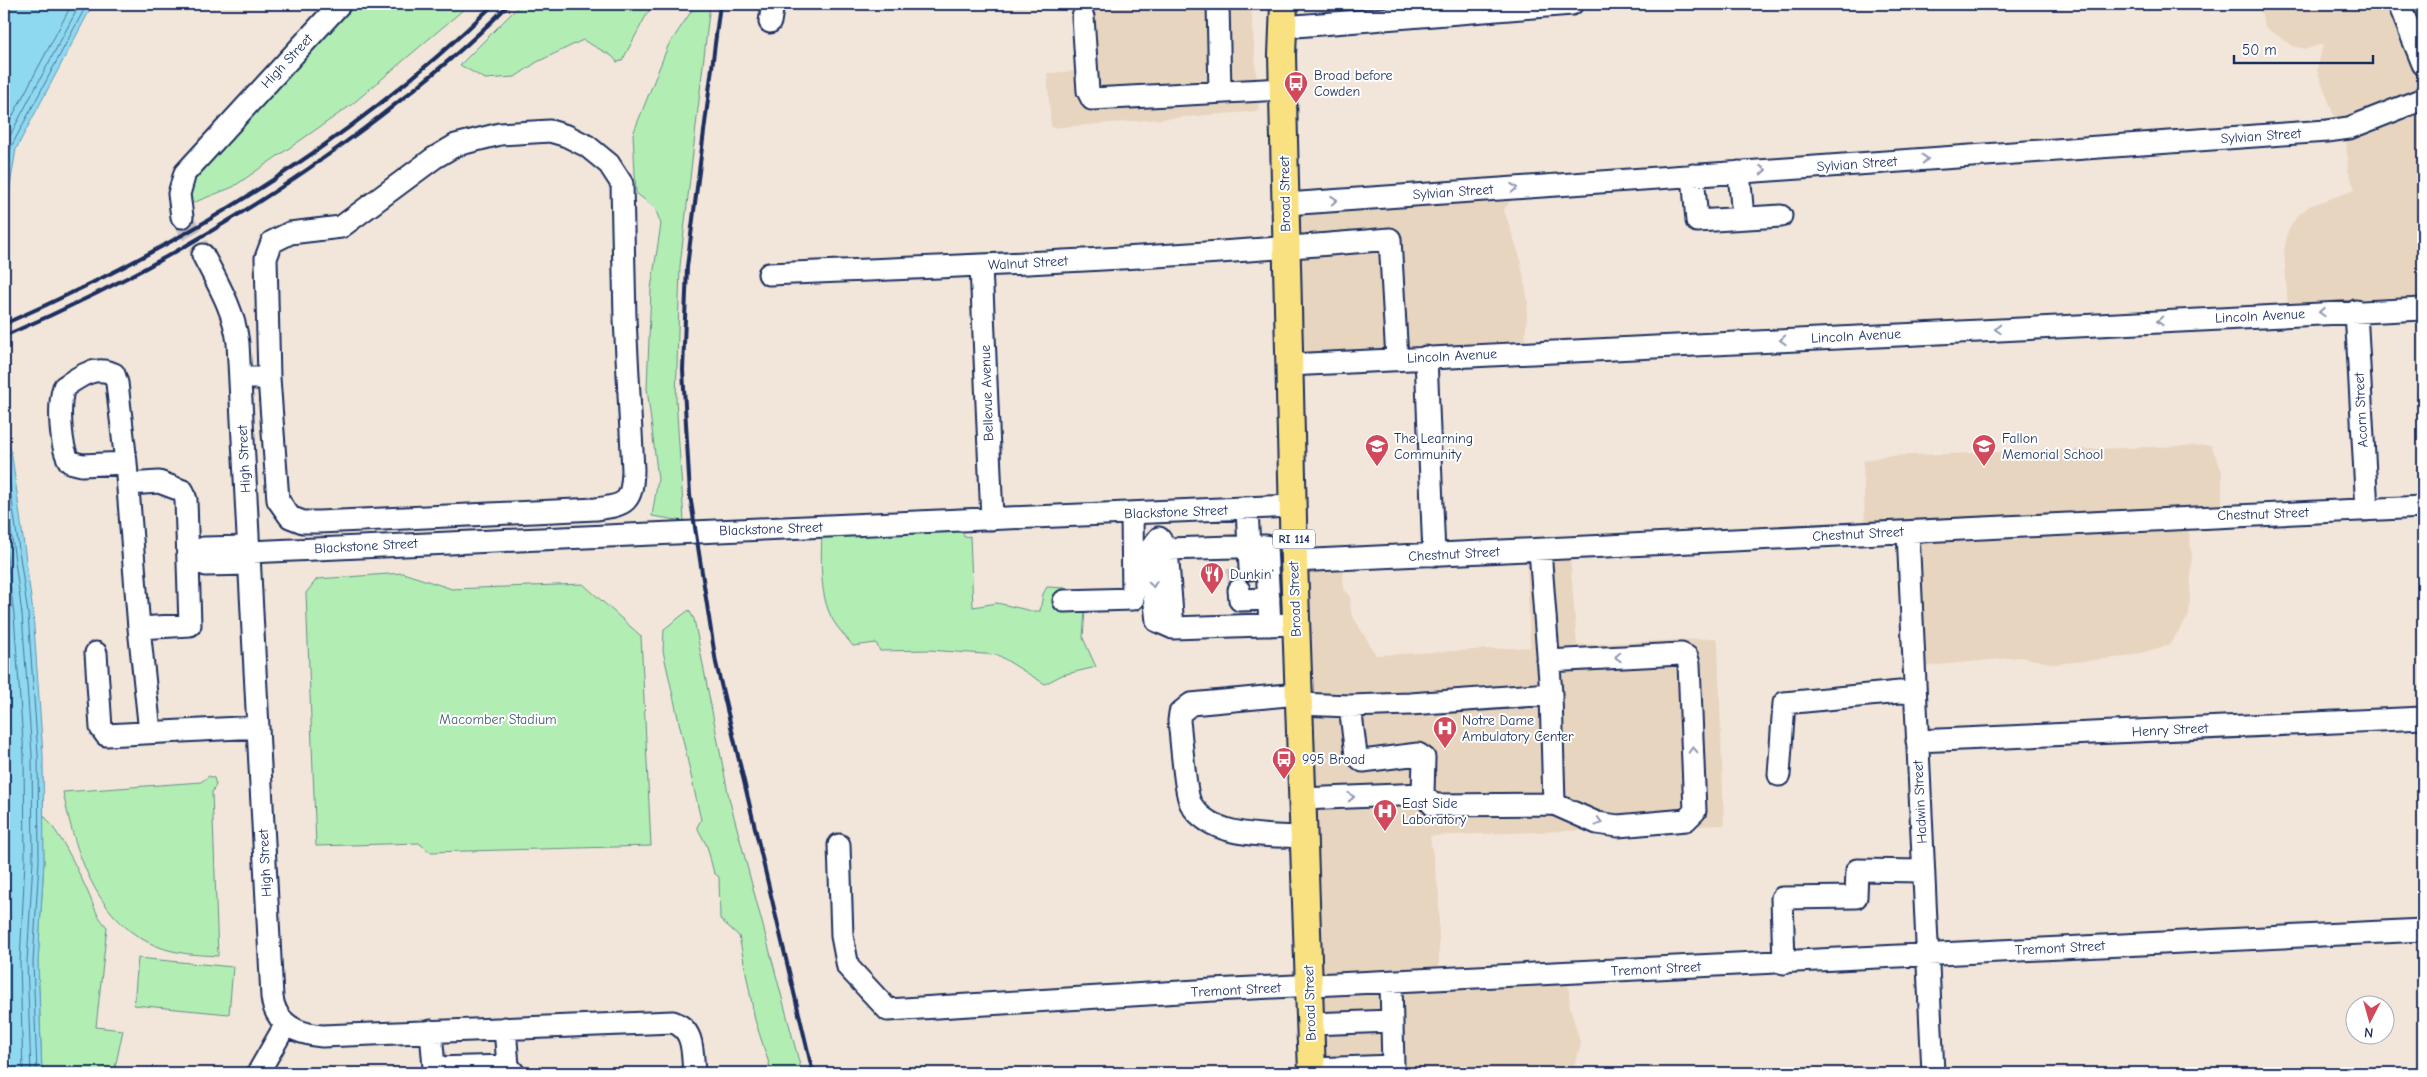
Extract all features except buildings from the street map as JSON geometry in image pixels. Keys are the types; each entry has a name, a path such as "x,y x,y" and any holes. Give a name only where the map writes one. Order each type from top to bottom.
{"main road":[{"name":"Broad Street","path":"1283,15 1286,248 1294,553 1312,1071"}],"street":[{"name":"High Street","path":"182,217 178,194 185,173 340,4"},
{"path":"1218,4 1220,91"},
{"path":"1283,15 1572,4"},
{"path":"2399,4 2423,61"},
{"path":"1083,17 1088,91 1092,99 1283,89"},
{"name":"Sylvian Street","path":"1286,204 2326,131 2349,128 2423,99"},
{"path":"550,131 567,136 600,155 622,184 625,319 633,470 631,494 623,504 596,509 412,520 319,522 297,520 286,513 278,500 269,378 266,258 268,247 276,239 290,233 341,228 446,150 466,142 500,134 550,131"},
{"path":"1739,172 1744,218"},
{"path":"1692,175 1697,221 1781,216"},
{"name":"Walnut Street","path":"769,274 981,266 1286,248 1390,239 1397,359"},
{"name":"High Street","path":"203,255 224,293 234,322 240,378 272,997 277,1015 286,1024"},
{"name":"Bellevue Avenue","path":"981,266 992,520"},
{"name":"Lincoln Avenue","path":"1289,365 2423,309"},
{"name":"Acorn Street","path":"2356,311 2367,510"},
{"path":"1426,357 1434,555"},
{"path":"126,463 82,465 70,462 64,454 60,397 64,386 88,372 104,369 114,374 117,383 126,463 128,484 139,628 150,732"},
{"path":"240,378 269,378"},
{"path":"128,484 159,482 183,491 186,500 190,625 139,628"},
{"name":"Blackstone Street","path":"188,557 204,548 249,554 586,535 751,530 1293,506"},
{"name":"Chestnut Street","path":"1163,544 1250,546 1294,553 1434,555 2423,507"},
{"path":"1247,508 1250,546 1250,586 1270,625"},
{"path":"1158,512 1163,544 1149,551 1157,621 1172,628 1296,624"},
{"path":"1064,601 1133,599 1132,513"},
{"name":"Hadwin Street","path":"1908,532 1933,1073"},
{"path":"1250,546 1250,586"},
{"path":"1540,550 1550,694 1554,804"},
{"path":"96,653 100,728 106,735 258,726"},
{"path":"1350,706 1356,755 1362,761 1418,754 1424,758 1423,794 1433,805 1554,804 1597,823 1618,826 1686,820 1695,811 1689,664 1687,657 1681,654 1548,661"},
{"path":"1779,775 1784,703 1900,692 1915,693"},
{"path":"1304,837 1232,833 1201,817 1190,803 1179,720 1180,714 1190,704 1299,699 1350,706 1410,704 1550,694"},
{"name":"Henry Street","path":"1917,741 2423,718"},
{"path":"1302,799 1423,794"},
{"name":"Tremont Street","path":"839,845 842,936 848,967 888,1010 1309,986 2423,930"},
{"path":"1784,963 1782,898 1856,897 1857,870 1923,872"},
{"path":"1312,1071 1393,1066 1392,982"},
{"path":"1310,1024 1392,1021"},
{"path":"258,1073 286,1024 296,1031 322,1036 673,1022 682,1025 688,1032 694,1073"},
{"path":"431,1031 434,1068 511,1070 505,1028"}],"shaded area":[{"path":"1077,4 1251,4 1259,111 1051,128 1047,73 1080,71"},
{"path":"2259,4 2423,4 2423,302 2288,309 2284,251 2288,231 2297,216 2309,206 2355,190 2348,170 2345,127 2336,121 2317,70 2323,44 2306,49 2292,46 2265,27"},
{"path":"1524,181 1504,210 1520,257 1528,302 1525,344 1500,347 1292,353 1287,200"},
{"path":"2211,445 2222,471 2222,512 2187,518 2192,557 2189,616 2169,645 2126,657 2054,664 2021,657 1918,667 1909,531 1865,525 1863,461 1884,456"},
{"path":"1569,544 1577,645 1716,638 1718,641 1724,825 1430,836 1439,894 1439,970 1567,964 1570,1007 1581,1045 1572,1073 1311,1073 1296,557 1342,556 1344,590 1350,597 1351,613 1376,655 1530,647 1526,546"}],"green space":[{"path":"333,4 470,4 350,106 233,187 185,206 204,143"},
{"path":"521,4 656,4 648,12 622,61 617,62 612,56 583,40 537,62 515,77 485,79 460,65"},
{"path":"695,4 710,4 680,266 676,399 684,521 652,516 658,479 647,388 651,289 661,224 655,208 636,193 633,134 668,46"},
{"path":"958,516 964,537 970,536 973,607 997,603 1040,611 1043,594 1047,587 1067,588 1085,610 1083,638 1096,667 1062,675 1045,684 998,655 929,650 880,651 876,643 853,646 834,622 825,599 821,561 822,523"},
{"name":"Macomber Stadium","path":"403,573 452,589 583,584 641,636 651,846 430,852 419,843 316,846 306,593 317,579"},
{"path":"689,610 694,619 729,798 802,1073 772,1073 755,1020 739,936 720,919 719,877 714,873 707,846 697,827 701,820 663,651 664,629"},
{"path":"209,776 214,778 216,785 212,792 218,956 182,953 151,943 129,930 111,912 96,891 85,867 76,842 63,792 201,782"},
{"path":"42,813 66,848 96,912 107,927 96,1027 123,1030 114,1073 42,1073 38,962 44,861"},
{"path":"138,958 233,967 229,1014 134,1005"}],"water":[{"path":"4,4 93,4 16,149 4,223"},
{"path":"4,422 12,456 33,613 43,755 44,861 38,962 42,1073 4,1073"}],"tunnel":[{"path":"182,217 203,255"},
{"path":"1237,568 1239,590"}],"railway":[{"path":"4,324 137,260 264,186 324,145 383,101 440,54 494,4"},
{"path":"4,336 52,315 146,268 191,243 280,188 366,127 422,83 476,37 509,4"},
{"path":"720,4 687,267 683,370 690,495 716,663 813,1073"}],"place":[{"name":"Broad before Cowden","path":"1296,104"},
{"name":"The Learning Community","path":"1377,467"},
{"name":"Fallon Memorial School","path":"1984,467"},
{"name":"Dunkin'","path":"1212,595"},
{"name":"Notre Dame Ambulatory Center","path":"1445,749"},
{"name":"995 Broad","path":"1284,780"},
{"name":"East Side Laboratory","path":"1385,832"}]}
